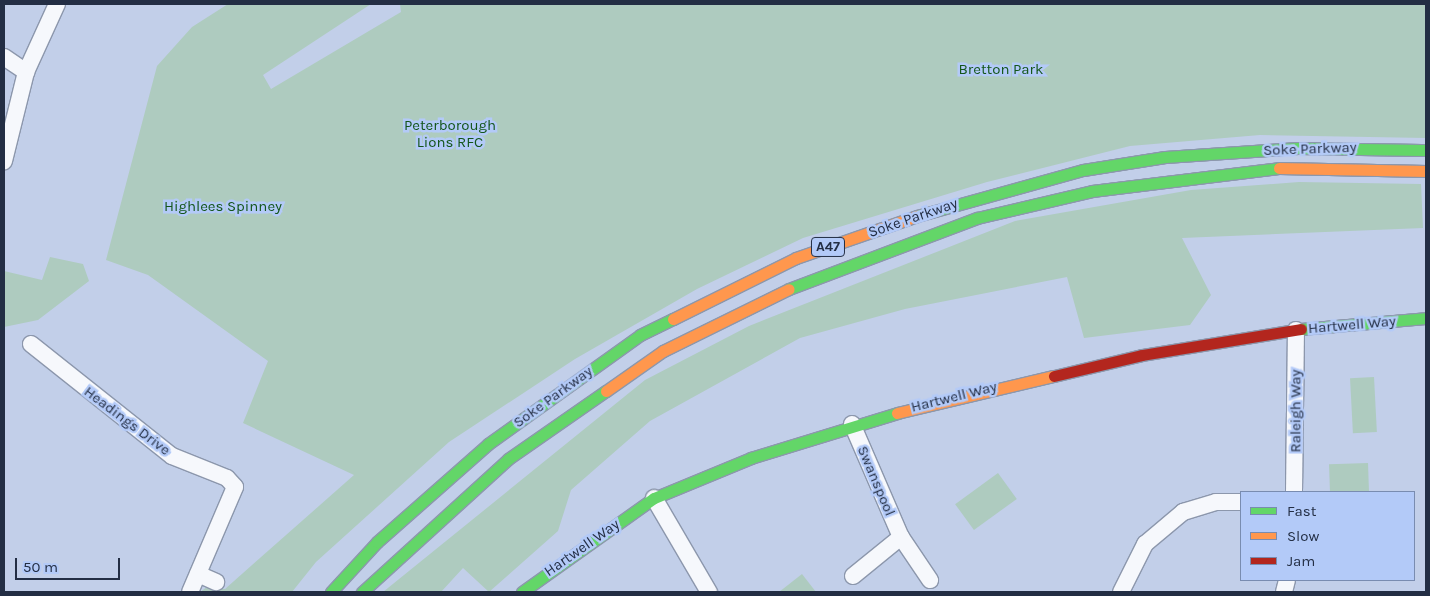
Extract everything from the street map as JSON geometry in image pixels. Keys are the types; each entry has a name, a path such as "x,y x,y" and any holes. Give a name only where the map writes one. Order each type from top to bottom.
{"main road":[{"name":"Soke Parkway","path":"331,592 377,542 488,444 528,415 640,335 796,258 966,199 1083,170 1164,157 1298,148 1426,150"},
{"name":"Soke Parkway","path":"362,592 508,459 598,396 663,351 819,275 978,218 1092,191 1281,168 1426,171"},
{"name":"Hartwell Way","path":"531,589 654,498 751,458 852,424 1142,355 1296,330 1426,318"}],"street":[{"path":"4,161 26,72 58,4"},
{"path":"4,57 26,72"},
{"name":"Raleigh Way","path":"1294,491 1296,330"},
{"name":"Headings Drive","path":"31,344 172,456 232,482 234,492 190,592"},
{"name":"Swanspool","path":"852,424 901,537 930,580"},
{"path":"654,498 709,592"},
{"path":"1121,592 1144,544 1183,512 1216,502 1240,502"},
{"path":"853,576 901,537"},
{"path":"198,574 216,582"}],"green space":[{"path":"228,4 371,4 263,75 271,89 401,12 400,4 1426,4 1426,138 1260,135 1130,146 987,182 803,238 697,289 575,359 449,442 316,562 292,592 200,592 207,587 225,589 354,475 243,423 268,361 148,275 106,260 157,66 192,27"},
{"path":"1299,182 1421,184 1423,228 1182,238 1211,295 1190,325 1084,338 1067,277 905,309 800,338 650,421 571,490 558,531 489,592 463,568 441,592 383,592 645,380 749,326 1015,221 1191,190"},
{"path":"50,257 83,264 89,281 38,320 4,327 4,271 42,280"},
{"path":"1374,377 1377,432 1353,433 1350,378"},
{"path":"1368,463 1369,491 1330,491 1329,464"},
{"path":"998,473 1017,499 974,530 955,504"},
{"path":"802,574 816,592 779,592"}],"traffic: fast":[{"path":"917,216 1083,170 1165,157 1298,148 1426,150"},
{"path":"789,289 977,218 1092,191 1279,168"},
{"path":"1301,329 1426,318"},
{"path":"331,592 377,542 488,444 640,335 673,319"},
{"path":"362,592 508,459 606,391"},
{"path":"522,592 654,498 751,458 897,413"}],"traffic: slow":[{"path":"1279,168 1426,171"},
{"path":"673,319 796,258 917,216"},
{"path":"606,391 663,351 789,289"},
{"path":"897,413 1054,376"}],"traffic: jam":[{"path":"1054,376 1142,355 1301,329"}],"park label":[{"name":"Bretton Park","path":"1001,70"},
{"name":"Peterborough Lions RFC","path":"450,134"},
{"name":"Highlees Spinney","path":"223,207"}]}
